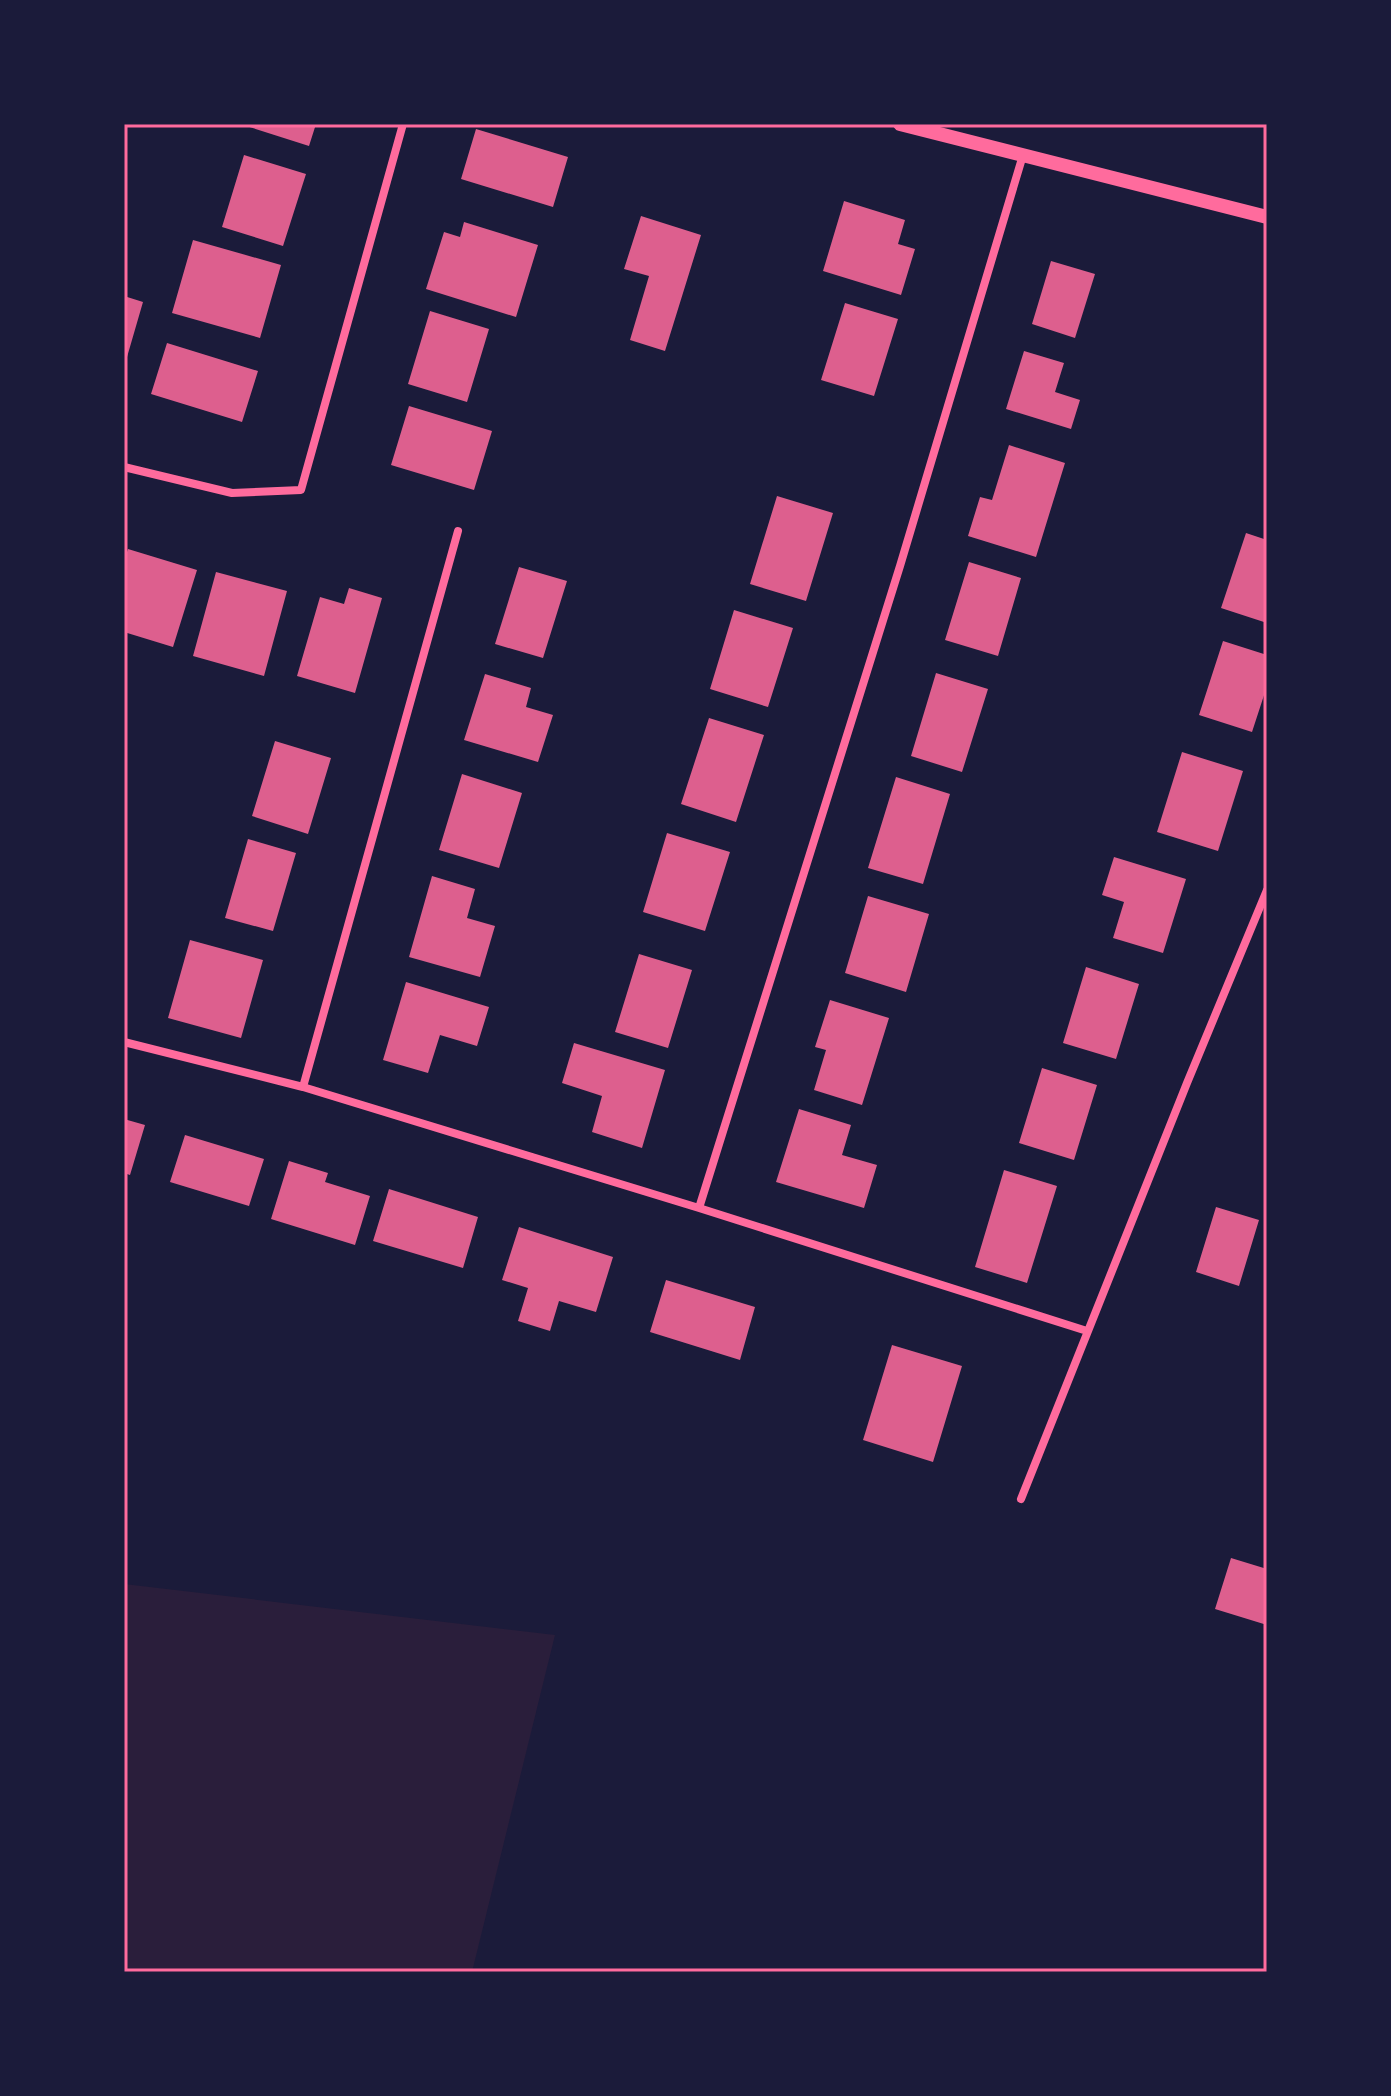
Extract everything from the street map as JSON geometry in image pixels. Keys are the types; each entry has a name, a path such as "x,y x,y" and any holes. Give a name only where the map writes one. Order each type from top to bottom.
{"street":[{"path":"124,467 232,493 301,490 403,124"},
{"path":"900,124 1267,217"},
{"path":"699,1208 1024,154"},
{"path":"303,1087 458,531"},
{"path":"1021,1499 1267,890"},
{"path":"124,1042 303,1087 1087,1331"}],"shaded area":[{"path":"124,1584 555,1635 472,1972 124,1972"}],"building":[{"path":"240,124 316,124 309,146"},
{"path":"476,129 568,157 553,207 461,179"},
{"path":"244,155 306,174 283,246 222,227"},
{"path":"844,201 905,220 898,244 915,249 901,295 823,271"},
{"path":"641,216 701,235 665,351 630,340 649,276 624,269"},
{"path":"464,222 538,245 516,317 426,289 444,232 460,237"},
{"path":"193,240 281,265 260,338 172,313"},
{"path":"1051,261 1095,274 1075,338 1032,324"},
{"path":"124,296 143,302 125,364 124,364"},
{"path":"845,303 898,319 874,396 821,380"},
{"path":"430,311 489,329 467,402 408,384"},
{"path":"167,343 258,371 242,422 151,394"},
{"path":"1024,351 1064,363 1055,392 1080,400 1071,429 1006,409"},
{"path":"409,406 492,431 474,490 391,465"},
{"path":"1009,445 1065,463 1036,557 968,536 980,497 992,500"},
{"path":"777,496 833,513 806,601 750,584"},
{"path":"1246,533 1267,540 1267,623 1221,608"},
{"path":"128,549 197,570 173,647 124,632 124,561"},
{"path":"969,562 1021,578 998,656 945,640"},
{"path":"519,567 567,581 543,658 495,644"},
{"path":"216,572 287,591 264,676 193,656"},
{"path":"349,588 382,598 355,693 297,676 320,597 344,604"},
{"path":"734,610 793,628 768,707 710,689"},
{"path":"1223,641 1267,655 1267,686 1252,732 1199,715"},
{"path":"936,673 988,689 962,772 911,756"},
{"path":"485,674 531,688 526,707 553,715 538,762 464,740"},
{"path":"709,718 764,735 736,822 681,804"},
{"path":"275,741 331,758 308,834 252,816"},
{"path":"1182,752 1243,771 1218,851 1157,832"},
{"path":"462,774 522,793 499,868 439,850"},
{"path":"896,777 950,794 923,884 868,868"},
{"path":"667,833 730,852 705,931 643,912"},
{"path":"248,839 296,853 273,931 225,918"},
{"path":"1114,857 1186,879 1163,953 1113,938 1124,902 1102,895"},
{"path":"432,876 475,889 467,918 495,926 480,977 409,957"},
{"path":"868,896 929,914 906,992 845,973"},
{"path":"190,940 263,960 241,1038 168,1018"},
{"path":"639,954 692,970 668,1048 615,1032"},
{"path":"1086,967 1139,984 1116,1059 1063,1043"},
{"path":"406,982 489,1007 477,1046 440,1035 428,1073 383,1060"},
{"path":"830,1000 889,1018 862,1105 814,1090 826,1050 815,1047"},
{"path":"574,1043 665,1070 642,1148 592,1132 602,1096 562,1083"},
{"path":"1042,1068 1097,1085 1074,1160 1019,1143"},
{"path":"799,1109 851,1125 842,1155 877,1165 864,1208 776,1182"},
{"path":"124,1119 145,1125 130,1175 124,1173"},
{"path":"185,1135 264,1159 249,1206 170,1182"},
{"path":"289,1161 328,1173 325,1182 370,1196 355,1245 271,1219"},
{"path":"1004,1170 1057,1186 1027,1283 975,1267"},
{"path":"389,1189 478,1217 463,1268 373,1241"},
{"path":"1216,1207 1259,1220 1239,1286 1196,1272"},
{"path":"519,1227 613,1257 596,1312 559,1301 550,1331 518,1321 528,1288 502,1280"},
{"path":"666,1280 755,1307 740,1360 650,1332"},
{"path":"892,1345 962,1366 933,1462 863,1440"},
{"path":"1231,1558 1267,1569 1267,1625 1215,1609"}]}
